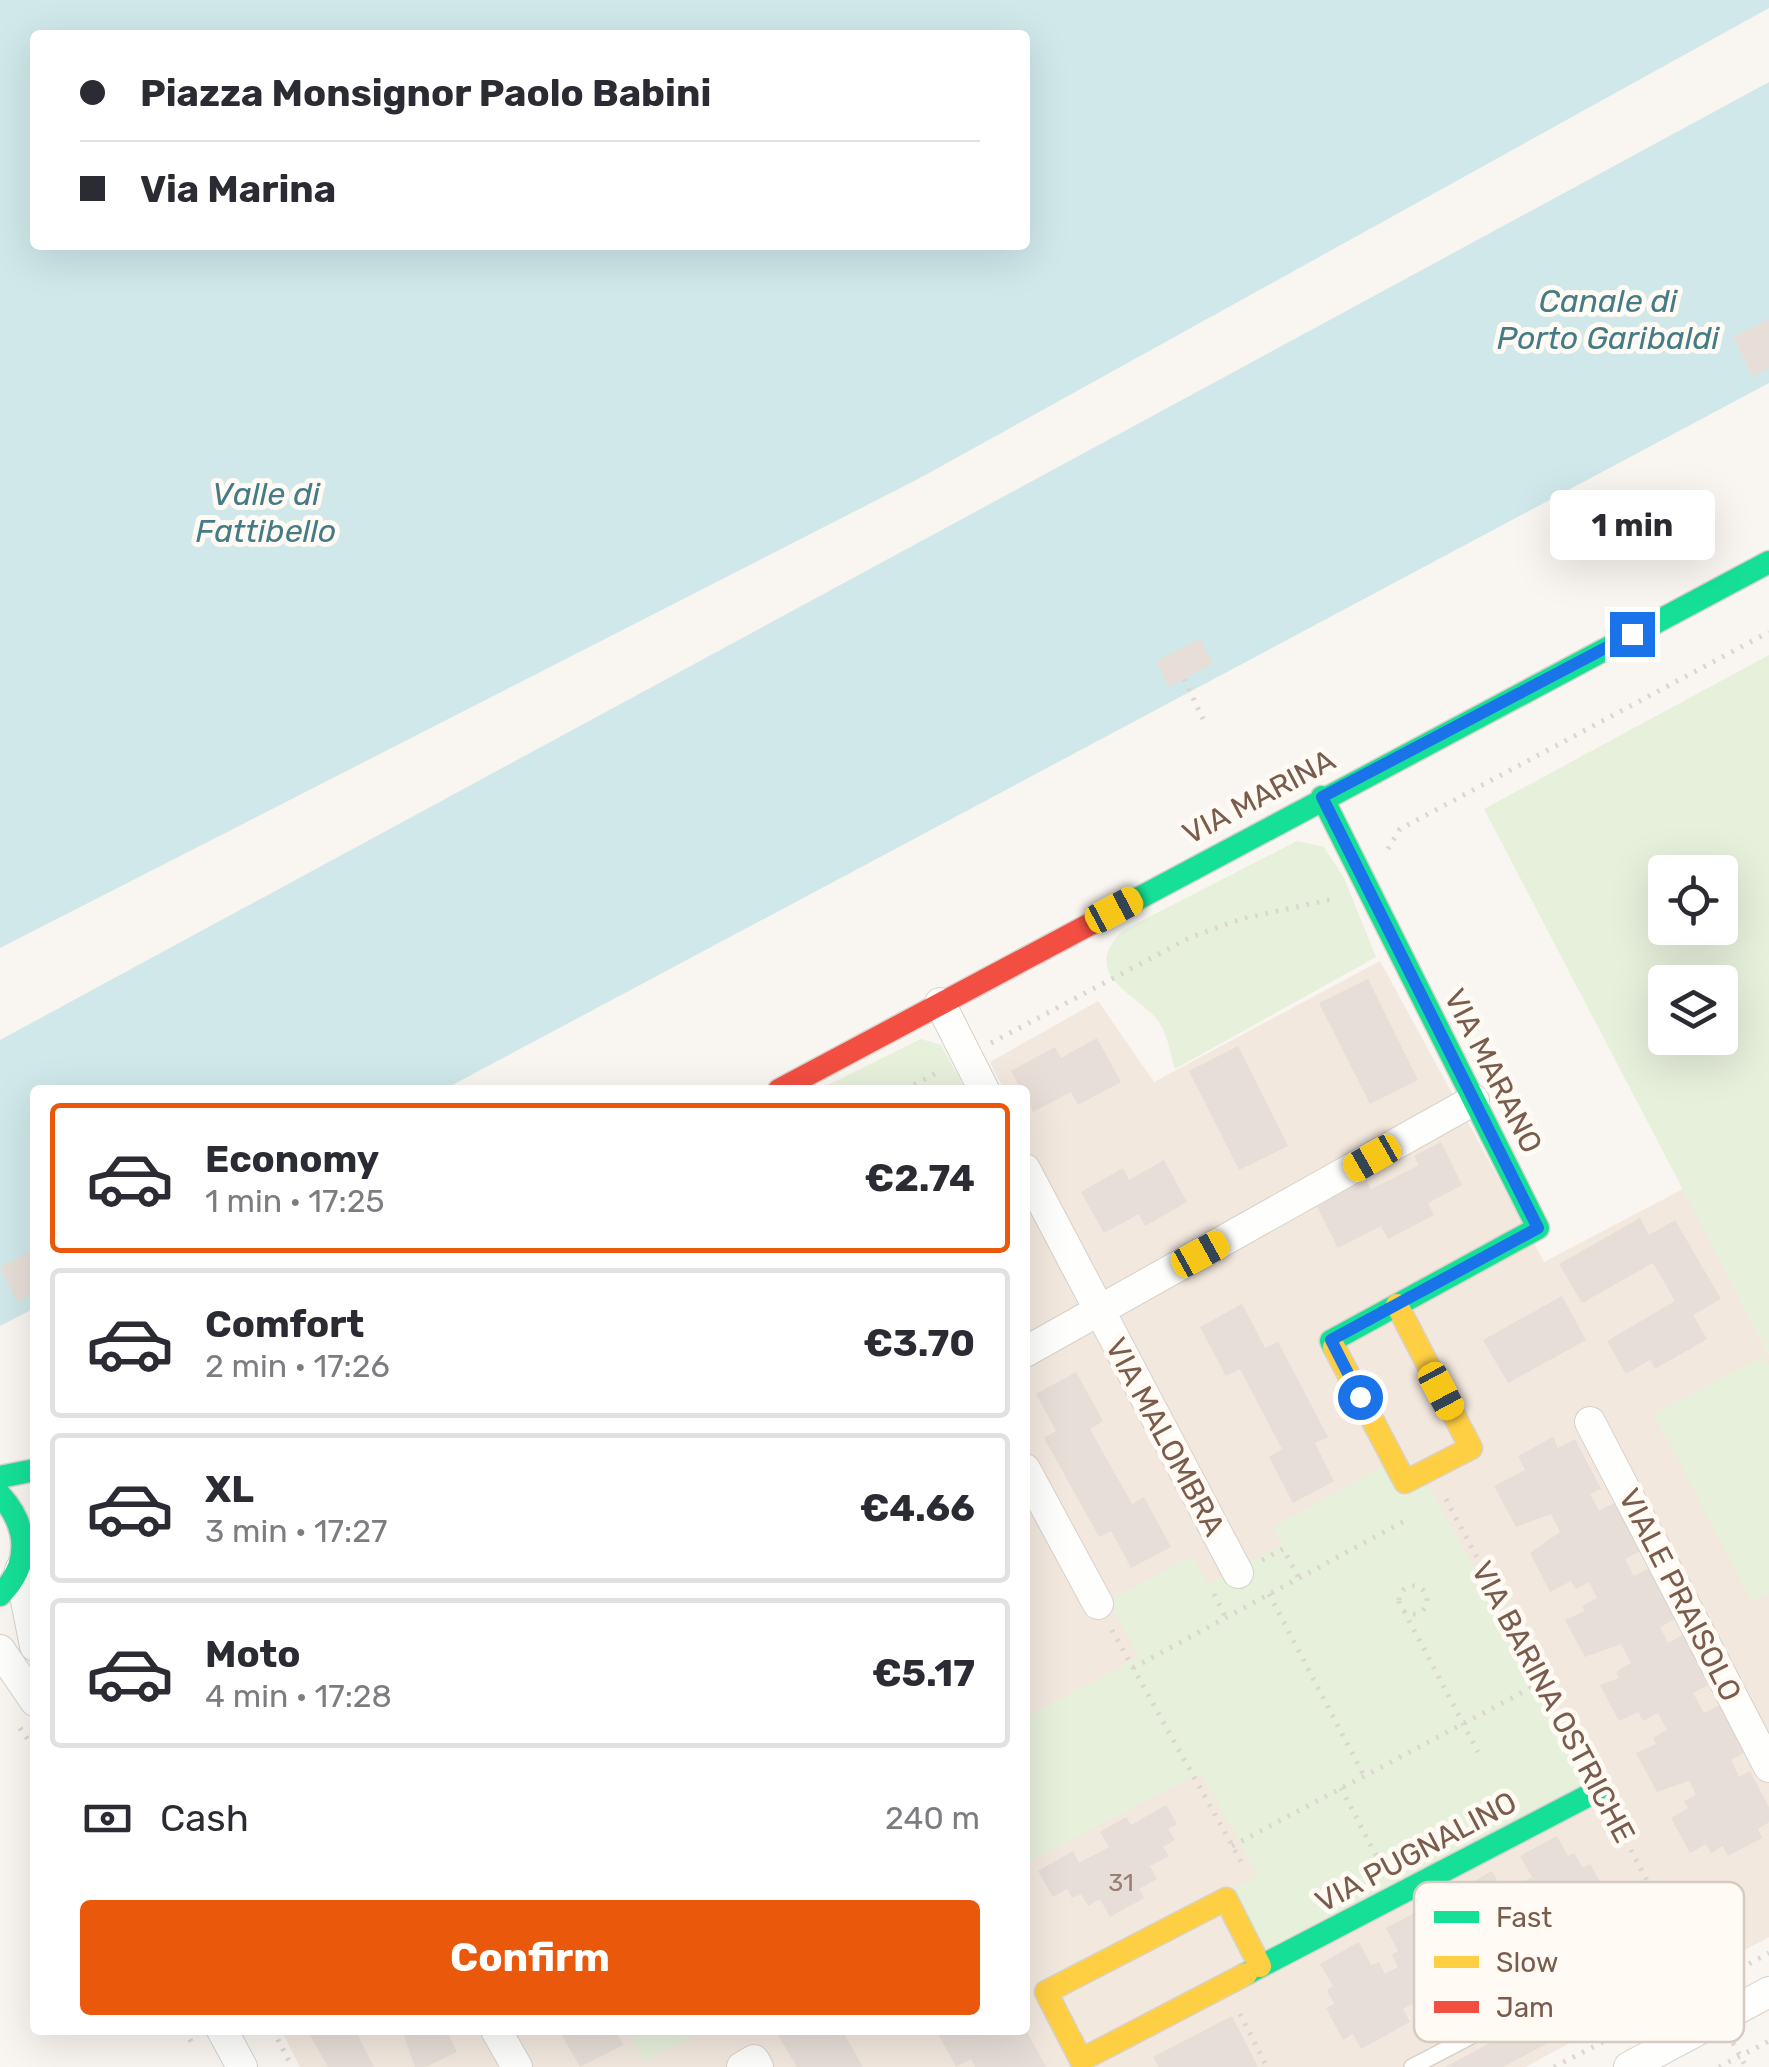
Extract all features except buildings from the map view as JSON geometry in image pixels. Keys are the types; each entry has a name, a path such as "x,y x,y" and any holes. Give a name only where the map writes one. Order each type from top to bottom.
{"street":[{"name":"VIA MARINA","path":"789,1085 1322,797 1769,562"},
{"name":"VIA MARANO","path":"1322,797 1538,1228 1397,1305"},
{"path":"940,1003 981,1085"},
{"name":"VIA MALOMBRA","path":"1238,1573 1098,1311 1474,1100"},
{"path":"1030,1179 1098,1311 1030,1349"},
{"path":"1397,1305 1471,1448 1405,1482 1331,1340 1397,1305"},
{"name":"VIALE PRAISOLO","path":"1590,1422 1769,1768"},
{"path":"0,1478 30,1471"},
{"path":"1030,1478 1098,1604"},
{"path":"0,1495 17,1515 27,1546 30,1584"},
{"path":"0,1596 27,1546"},
{"path":"0,1650 25,1711"},
{"name":"VIA PUGNALINO","path":"1424,1882 1599,1790"},
{"name":"VIA PUGNALINO","path":"1083,2063 1414,1887"},
{"path":"1083,2063 1046,1992 1226,1899 1260,1966"},
{"path":"1744,2005 1769,1992"},
{"path":"225,2035 242,2067"},
{"path":"499,2035 516,2067"},
{"path":"1629,2067 1676,2042"},
{"path":"742,2067 754,2060 758,2067"}],"lane":[{"path":"1412,2067 1460,2042"},
{"path":"1659,2042 1663,2049"}],"path":[{"path":"1184,679 1203,720"},
{"name":"VIA BARINA OSTRICHE","path":"1430,1469 1648,1882"},
{"path":"1429,1508 1445,1498"},
{"path":"1133,1668 1413,1516"},
{"path":"1283,1549 1299,1578"},
{"path":"1404,1611 1413,1614 1425,1607 1423,1590 1410,1586 1398,1599 1404,1611 1463,1724 1478,1752"},
{"path":"1210,1587 1226,1618"},
{"path":"1269,1594 1364,1776"},
{"path":"1098,1604 1248,1876"},
{"path":"1232,1846 1542,1682"},
{"path":"1341,1788 1397,1896"},
{"name":"VIA BARINA OSTRICHE","path":"1744,1967 1769,1953"},
{"path":"1225,1985 1267,2067"},
{"path":"276,2035 292,2067"},
{"path":"1719,2067 1769,2040"},
{"path":"1740,2056 1746,2067"}],"shaded area":[{"path":"1380,961 1544,1262 1683,1189 1769,1354 1769,1937 1744,1950 1744,1882 1414,1882 1414,2042 1572,2042 1525,2067 300,2067 284,2035 1030,2035 1030,1085 1002,1085 990,1062 1098,1001 1154,1082"}],"green space":[{"path":"1769,655 1769,1354 1484,809"},
{"path":"1297,841 1324,847 1344,878 1376,957 1175,1069 1159,1022 1113,979 1106,958 1111,946 1122,931"},
{"path":"921,1039 941,1045 963,1085 828,1085"},
{"path":"1764,1356 1769,1366 1769,1593 1752,1601 1654,1414"},
{"path":"1389,1463 1430,1488 1595,1788 1266,1960 1231,1890 1258,1875 1201,1772 1030,1861 1030,1715 1139,1657 1108,1601 1192,1556 1208,1584 1282,1544 1273,1527"},
{"path":"630,2035 696,2035 644,2062"}],"water":[{"name":"Valle di Fattibello","path":"0,0 1769,0 1769,8 918,479 0,948"},
{"name":"Canale di Porto Garibaldi","path":"1769,82 1769,383 452,1085 30,1085 30,1311 0,1326 0,1040"}],"traffic: fast":[{"path":"1111,913 1769,562"},
{"path":"1322,797 1538,1228 1331,1341 1334,1347"},
{"path":"0,1477 30,1471"},
{"path":"0,1495 17,1520 22,1545 17,1571 0,1595"},
{"path":"1422,1882 1599,1790"},
{"path":"1246,1974 1414,1886"}],"traffic: slow":[{"path":"1334,1347 1405,1482 1471,1448 1397,1305"},
{"path":"1246,1974 1081,2060 1046,1992 1226,1899 1260,1966"}],"traffic: jam":[{"path":"788,1085 1111,913"}],"route":[{"path":"1360,1397 1331,1340 1538,1228 1322,797 1632,634"}]}
